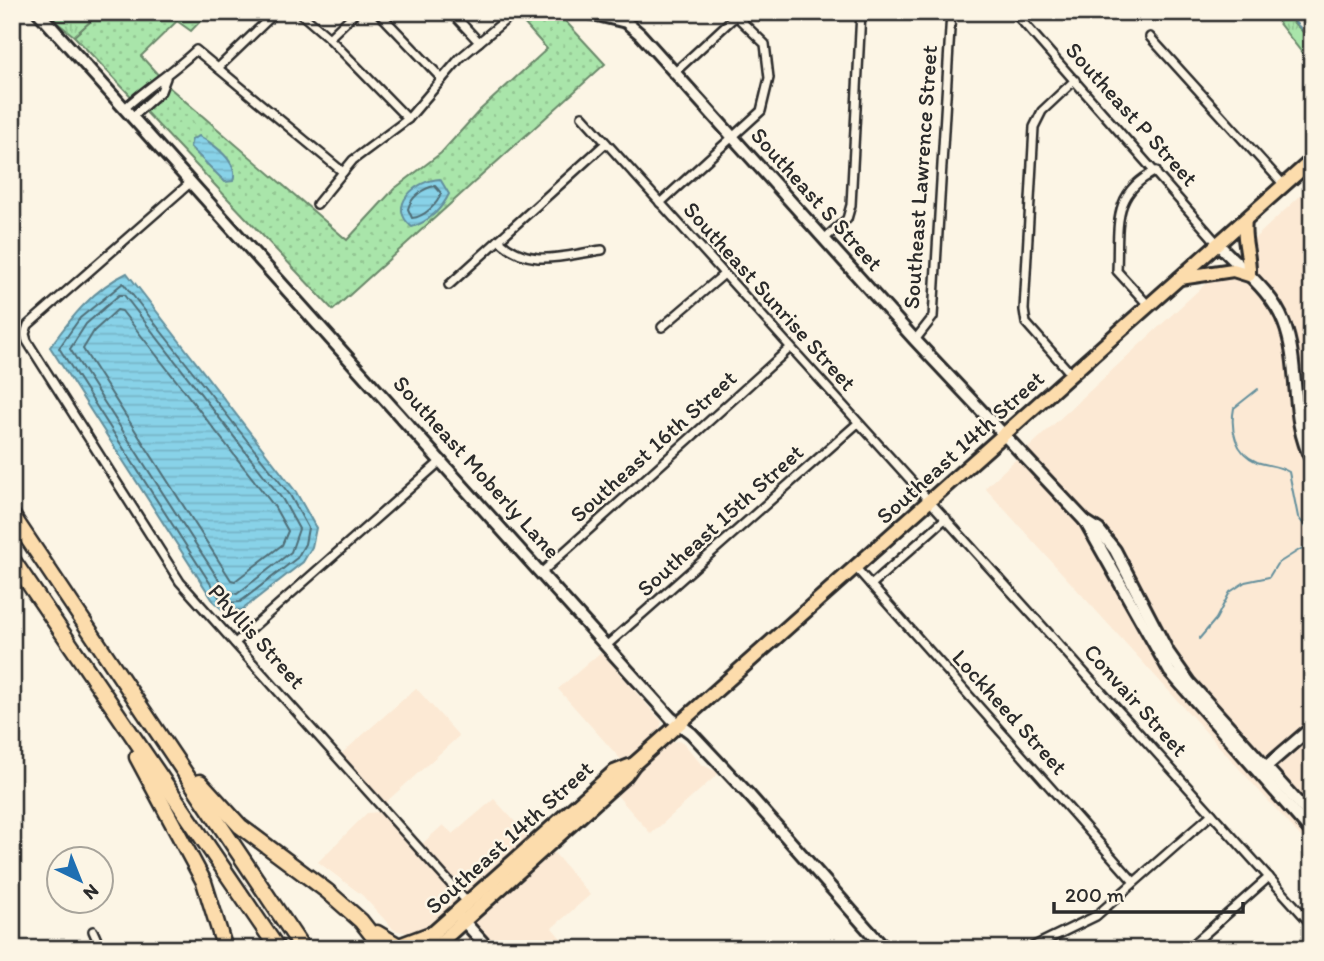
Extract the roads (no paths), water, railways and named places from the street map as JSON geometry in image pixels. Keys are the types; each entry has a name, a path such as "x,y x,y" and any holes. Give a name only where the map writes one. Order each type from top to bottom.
{"highway":[{"path":"12,515 303,949"},
{"path":"12,559 278,949"},
{"path":"100,688 204,882 225,949"},
{"path":"165,742 240,826 327,891 388,942 399,946 432,941"},
{"path":"361,921 383,949"}],"main road":[{"name":"Southeast 14th Street","path":"415,949 432,941 626,775 634,764 1312,160"},
{"path":"1180,278 1233,270 1249,275 1250,259 1242,238 1245,220"},
{"name":"Southeast 14th Street","path":"460,917 467,902 614,772 634,764"}],"street":[{"name":"Southeast Moberly Lane","path":"38,12 606,646 750,796 885,949"},
{"path":"218,68 276,12"},
{"path":"299,12 329,38 408,119"},
{"path":"329,38 356,12"},
{"path":"378,12 442,79"},
{"path":"450,12 479,42"},
{"path":"317,204 353,160 408,119 442,79 479,42 515,12"},
{"name":"Southeast S Street","path":"585,12 626,22 675,72 915,340 1085,521 1099,530 1115,550 1168,652 1189,682 1262,770"},
{"path":"824,239 847,219 851,205 861,12"},
{"name":"Southeast Lawrence Street","path":"915,340 933,317 951,12"},
{"name":"Southeast P Street","path":"1014,12 1218,244"},
{"path":"660,202 761,111 769,78 765,44 738,14 675,72"},
{"path":"1150,37 1284,185"},
{"path":"128,113 153,83 166,78 196,50 343,172"},
{"path":"1072,375 1027,323 1024,310 1034,127 1042,111 1075,80"},
{"name":"Southeast Sunrise Street","path":"582,116 723,275 931,501"},
{"path":"449,285 606,144"},
{"path":"1149,306 1117,271 1118,231 1124,197 1138,180 1156,171"},
{"name":"Phyllis Street","path":"190,183 28,325 25,334 27,341 180,582 467,902"},
{"path":"499,240 510,251 530,260 602,250"},
{"path":"1218,244 1274,303 1284,324 1303,439 1312,461"},
{"path":"662,327 723,275"},
{"name":"Southeast 16th Street","path":"542,572 790,348"},
{"name":"Southeast 15th Street","path":"606,646 858,423"},
{"path":"235,643 442,460"},
{"name":"Convair Street","path":"931,501 1312,925"},
{"path":"871,585 946,518"},
{"name":"Lockheed Street","path":"856,568 1134,882"},
{"path":"1262,770 1312,727"},
{"path":"1262,770 1312,818"},
{"path":"1262,770 1312,833"},
{"path":"1028,949 1096,916 1212,814"},
{"path":"1188,949 1269,877"},
{"path":"460,917 489,949"},
{"path":"93,931 101,949"}],"water":[{"path":"199,136 218,149 229,161 233,168 233,181 225,182 190,147 192,139"},
{"path":"440,179 449,194 446,200 429,218 412,227 402,211 407,196 422,184"},
{"path":"127,273 296,492 316,528 312,547 303,562 242,610 223,610 214,602 50,347 93,296"}],"waterway":[{"path":"1285,12 1312,40"},
{"path":"1258,389 1234,408 1236,439 1250,458 1289,472 1298,517 1312,535"},
{"path":"1199,639 1216,619 1230,592 1245,582 1269,577 1277,564 1312,542"}]}
